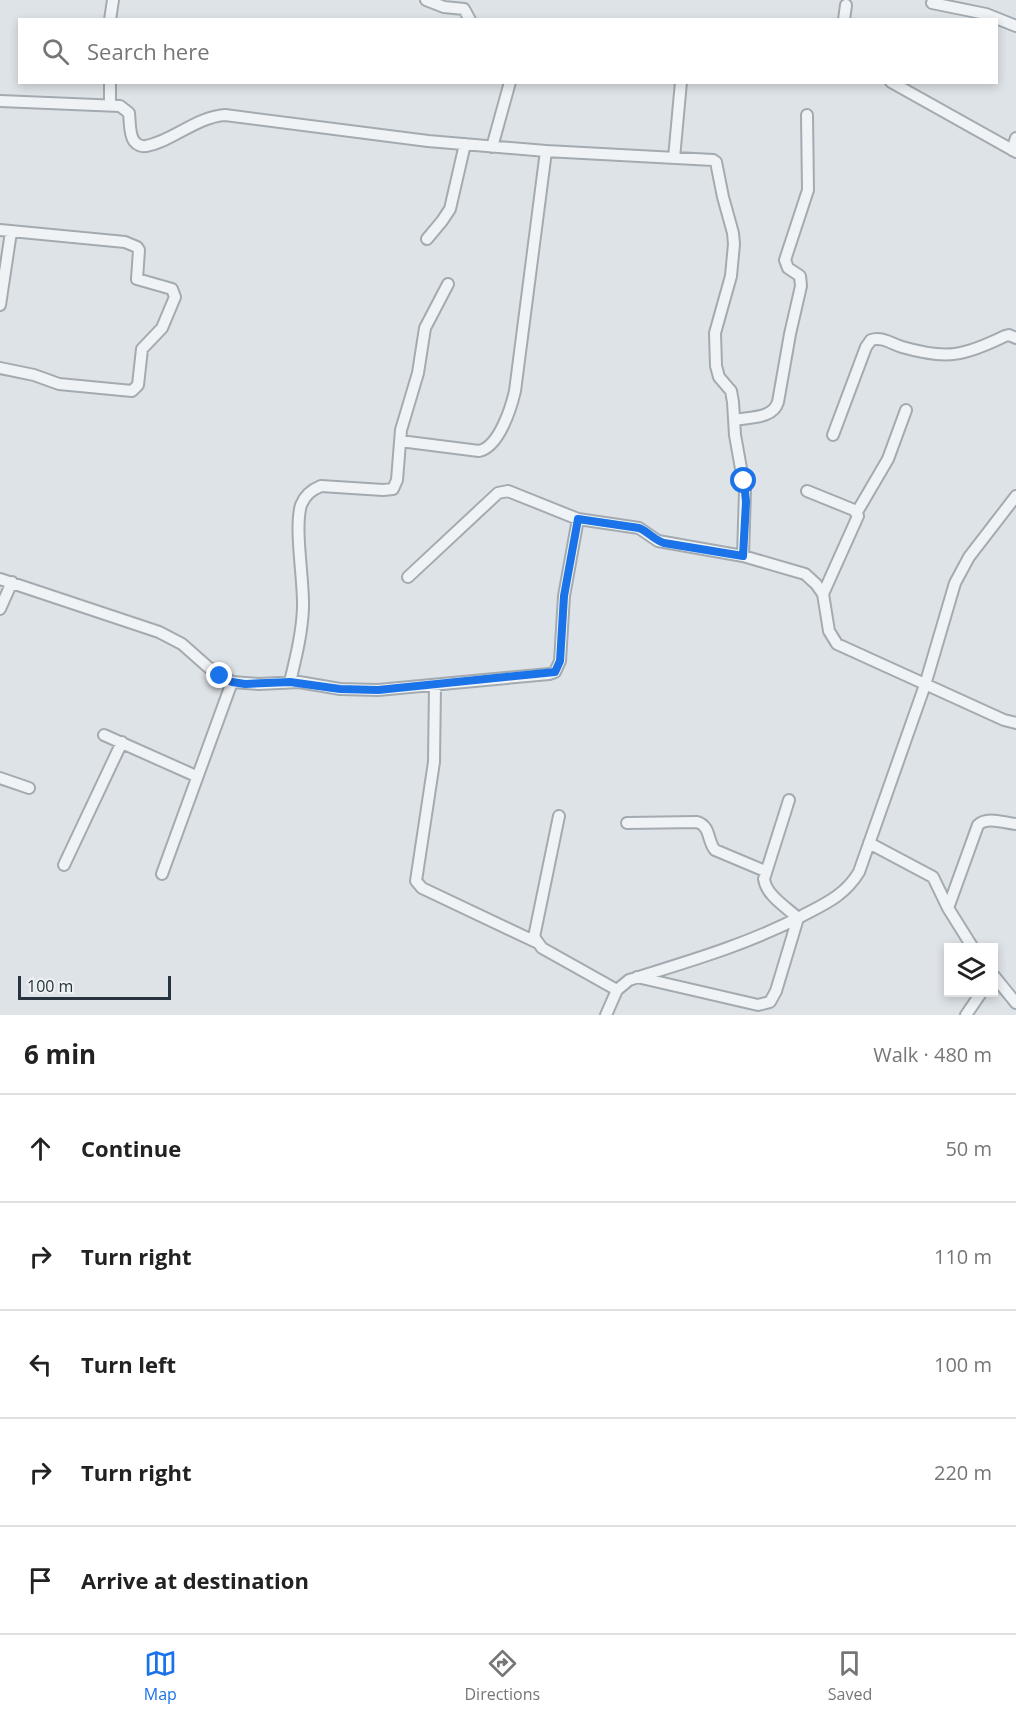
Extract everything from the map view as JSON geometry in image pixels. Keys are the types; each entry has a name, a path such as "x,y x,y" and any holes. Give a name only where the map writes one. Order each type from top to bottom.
{"street":[{"path":"110,18 113,0"},
{"path":"426,0 448,8 464,9 469,18"},
{"path":"932,3 996,18"},
{"path":"844,18 846,5"},
{"path":"998,19 1016,26"},
{"path":"110,84 110,105"},
{"path":"492,147 509,84"},
{"path":"674,158 681,84"},
{"path":"895,84 1014,151 1016,138"},
{"path":"0,101 120,106 128,110 132,136 139,146 155,143 206,119 225,115 394,138 546,151 709,159 716,162 733,233 731,276 716,327 717,372 731,391 745,491 743,556"},
{"path":"734,420 768,414 776,408 778,402 801,286 800,276 788,268 785,260 808,190 807,115"},
{"path":"427,238 450,209 465,144"},
{"path":"399,441 485,450 506,420 515,391 546,151"},
{"path":"0,305 6,231 132,244 139,250 137,279 172,289 175,297 162,328 142,349 138,385 132,391 59,384 34,375 0,368"},
{"path":"290,682 303,606 299,521 301,505 306,495 321,486 393,489 397,480 399,441 418,373 425,328 448,284"},
{"path":"833,435 866,347 871,340 880,339 902,347 945,356 972,352 1005,336 1016,338"},
{"path":"823,594 856,521 857,512 893,449 906,410"},
{"path":"408,577 502,491 513,493 578,519 639,528 664,543 743,556 805,574 823,594 829,631 837,644 1004,720 1016,723"},
{"path":"807,491 857,512"},
{"path":"606,1015 622,984 637,977 735,946 829,903 851,885 859,872 925,685 950,598 961,569 1016,496"},
{"path":"0,579 172,637 220,676 232,682 259,684 290,682 356,690 435,685 555,672 560,661 565,589 578,519"},
{"path":"0,609 12,582"},
{"path":"162,874 232,682"},
{"path":"435,685 434,762 416,881 422,888 536,942 542,948 617,990"},
{"path":"104,735 196,776"},
{"path":"64,865 122,742"},
{"path":"0,778 29,788"},
{"path":"789,800 764,879 766,889 798,918"},
{"path":"536,942 535,931 559,816"},
{"path":"948,908 981,821 1016,824"},
{"path":"627,823 702,824 715,850 765,871"},
{"path":"869,843 933,877 939,885 948,908 970,943"},
{"path":"637,977 758,1005 766,1004 770,1002 776,991 798,918"},
{"path":"998,982 1016,1003"},
{"path":"966,1015 978,997"}],"route":[{"path":"220,676 232,682 245,684 290,682 340,689 378,690 555,672 560,661 564,596 578,519 639,528 645,530 658,542 743,556 746,502 744,481"}]}
